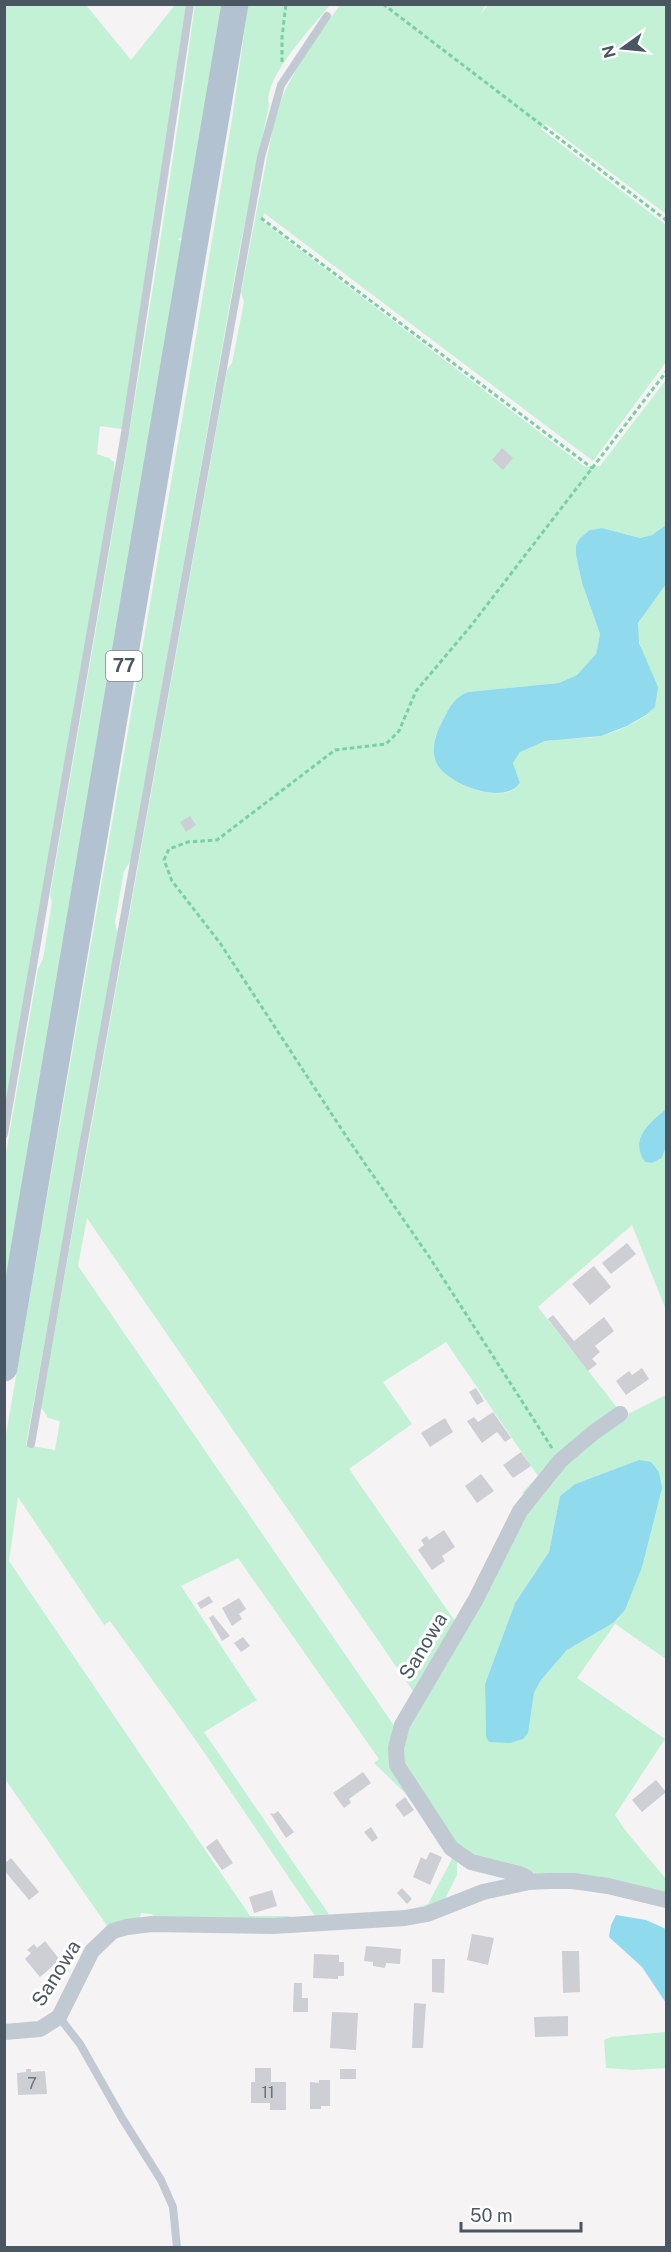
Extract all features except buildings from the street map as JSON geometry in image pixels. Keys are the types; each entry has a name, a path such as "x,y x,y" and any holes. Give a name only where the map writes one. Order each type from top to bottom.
{"main road":[{"name":"77","path":"4,1368 235,4"}],"street":[{"name":"Sanowa","path":"529,1882 526,1876 471,1862 451,1848 397,1765 396,1749 402,1725 476,1599 520,1510 560,1461 620,1414"},
{"name":"Sanowa","path":"4,2032 40,2029 59,2017 92,1951 113,1931 127,1927 152,1924 273,1926 405,1918 427,1914 483,1892 529,1882 573,1881 608,1886 666,1900"}],"lane":[{"path":"4,1134 125,433 190,4"},
{"path":"31,1444 261,157 281,85 327,16"},
{"path":"59,2017 80,2044 161,2180 173,2207 177,2247"}],"path":[{"path":"281,85 282,37 286,4"},
{"path":"383,4 666,220"},
{"path":"252,211 592,468"},
{"path":"560,1461 430,1258 348,1139 220,943 172,881 164,860 169,849 178,845 218,840 335,750 387,744 399,731 416,691 470,627 666,372"}],"green space":[{"path":"5,5 86,5 131,60 175,5 186,5 122,429 100,426 97,454 114,462 114,475 5,1109"},
{"path":"195,5 222,5 187,239 179,238 178,240 187,241 5,1297 5,1159 38,969 43,959 52,902 50,895 145,340"},
{"path":"248,5 330,5 281,67 269,94 269,105 239,252 131,860 124,871 115,922 118,937 26,1445 55,1450 60,1421 48,1418 41,1407 227,370 232,363 244,302 241,292 275,116 295,72 340,5 486,5 480,15 488,5 666,5 666,214 546,124 541,129 666,225 666,362 593,461 264,213 262,221 585,467 600,466 666,380 666,525 652,535 640,538 602,528 590,530 580,538 576,545 582,583 600,634 596,654 577,675 559,683 463,694 453,702 446,714 437,734 434,756 442,770 463,785 489,793 502,793 520,784 513,763 518,754 527,747 551,740 601,736 647,715 653,706 654,685 639,638 638,626 666,584 666,1109 643,1132 639,1146 645,1162 652,1163 662,1158 666,1146 666,1310 632,1225 538,1307 619,1410 574,1440 527,1494 522,1493 538,1476 446,1342 383,1382 412,1424 349,1469 457,1624 415,1694 87,1218 78,1266 395,1727 392,1752 395,1769 432,1826 431,1828 404,1792 374,1763 379,1759 238,1558 181,1586 257,1700 204,1732 330,1916 315,1916 195,1739 110,1621 104,1625 18,1497 9,1561 250,1916 290,1916 288,1921 155,1920 152,1914 141,1913 139,1921 121,1924 110,1930 5,1779 5,1440 189,379 233,113"},
{"path":"666,1395 666,1659 615,1624 577,1678 665,1739 615,1815 666,1879 666,1896 536,1875 469,1856 456,1846 403,1769 405,1731 522,1516 545,1483 622,1417","holes":["639,1460 613,1623 567,1650 541,1680 534,1693 486,1737 485,1684 515,1603 549,1552 560,1496 575,1484"]},
{"path":"495,1544 497,1547 458,1623"},
{"path":"453,1857 457,1859 457,1875 444,1901 404,1911 428,1904"},
{"path":"666,2032 666,2068 633,2070 606,2068 604,2040 611,2037"}],"water":[{"path":"666,525 666,584 638,623 639,643 658,687 655,707 627,726 601,736 545,741 520,752 513,763 520,783 512,790 489,793 463,785 451,778 436,762 435,740 448,710 460,696 468,692 559,683 577,675 596,654 600,634 582,583 576,555 576,545 580,538 590,530 602,528 640,538 652,535"},
{"path":"666,1109 666,1146 662,1158 652,1163 645,1162 639,1146 640,1139 653,1120"},
{"path":"639,1460 651,1462 659,1472 662,1488 642,1567 625,1610 613,1623 567,1650 541,1680 534,1693 528,1733 523,1739 510,1743 489,1742 486,1737 485,1684 515,1603 549,1552 560,1496 575,1484"},
{"path":"616,1915 646,1920 666,1929 666,2003 642,1967 609,1937"}]}
